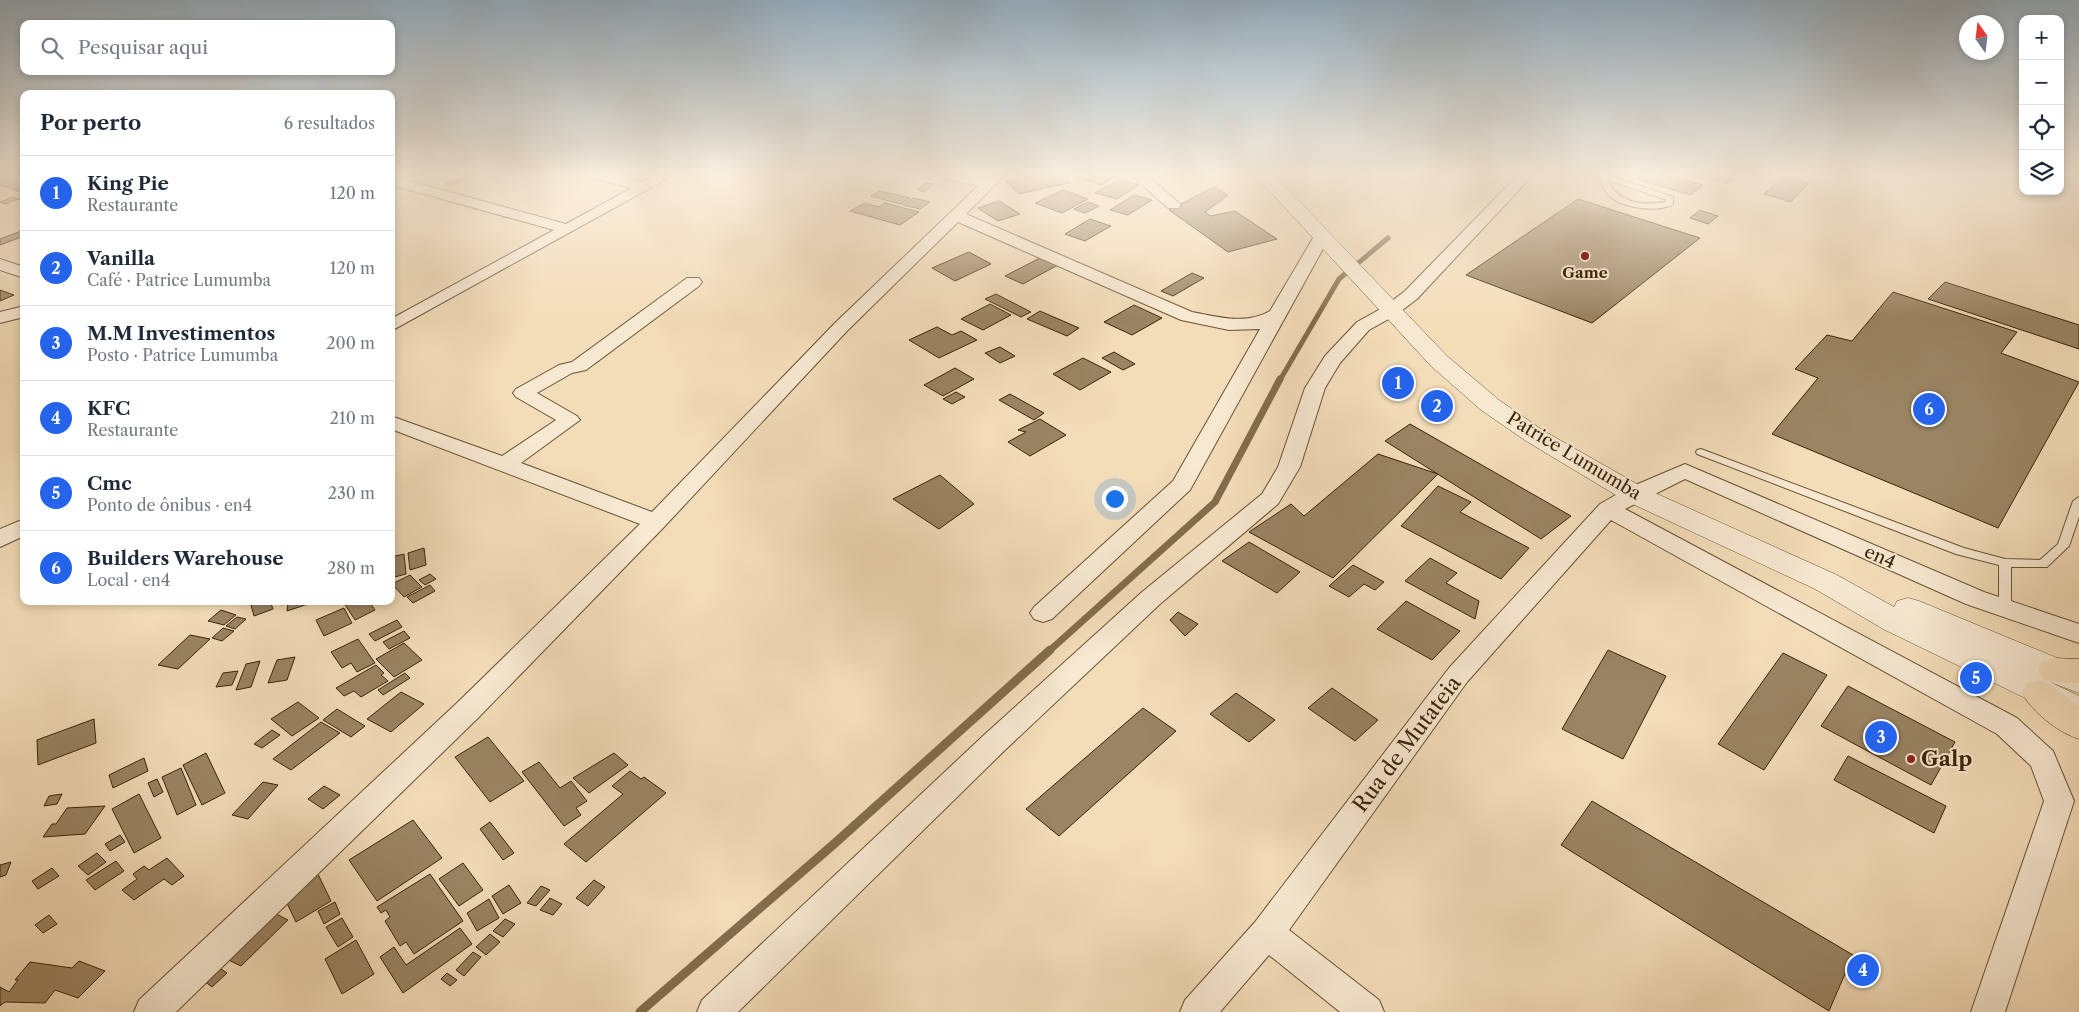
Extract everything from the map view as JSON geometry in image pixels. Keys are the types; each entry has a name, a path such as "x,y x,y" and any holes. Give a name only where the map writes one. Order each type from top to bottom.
{"highway":[{"path":"2062,679 2079,726"}],"street":[{"path":"542,223 566,230"},
{"path":"395,324 578,223"},
{"path":"151,1012 468,710 656,522 828,341 950,223"},
{"path":"974,223 1187,316 1229,325 1250,325 1262,323 1277,314"},
{"path":"1043,613 1182,485 1322,236 1310,223"},
{"path":"714,1012 1001,736 1151,598 1270,499 1289,467 1315,388 1346,342 1363,326 1390,311 1411,295 1480,223"},
{"name":"Patrice Lumumba","path":"1322,236 1390,311 1439,361 1490,405 1535,436 1634,494 1826,582 1896,622 2062,679 2079,711"},
{"path":"0,264 20,272"},
{"path":"504,465 570,420 523,393 566,369 579,366 693,282"},
{"path":"0,318 20,311"},
{"path":"395,424 656,522"},
{"name":"Rua de Mutateia","path":"1197,1012 1267,933 1458,675 1608,508 1685,470"},
{"name":"en4","path":"1685,470 1975,598 2079,634"},
{"path":"1608,508 2007,726 2043,760 2059,801 1988,1012"},
{"path":"0,539 20,528"},
{"path":"1267,933 1367,1012"}],"lane":[{"path":"1701,452 1960,551 2005,563 2043,564 2063,546 2079,501"},
{"path":"2005,563 2005,609"}],"building":[{"path":"1083,223 1103,223 1111,226 1085,241 1065,234"},
{"path":"1188,223 1253,223 1277,239 1228,252"},
{"name":"Game","path":"1542,223 1654,223 1700,238 1592,323 1466,275"},
{"path":"20,232 20,238 0,245 0,239"},
{"path":"969,252 991,264 955,281 932,268"},
{"path":"1040,258 1058,265 1023,284 1005,276"},
{"path":"1192,273 1204,278 1173,296 1161,291"},
{"path":"1945,282 2079,325 2079,349 1928,299"},
{"path":"0,290 14,295 0,301"},
{"path":"1893,292 2017,332 2001,353 2079,382 1998,528 1772,434 1818,378 1795,369 1827,335 1852,341"},
{"path":"996,294 1031,312 1021,317 985,299"},
{"path":"990,304 1011,315 983,330 961,319"},
{"path":"1134,305 1162,318 1132,335 1104,322"},
{"path":"1040,311 1079,328 1067,336 1027,319"},
{"path":"937,327 952,335 961,331 977,340 939,358 909,340"},
{"path":"1000,347 1015,356 1000,363 985,353"},
{"path":"1114,352 1135,364 1123,370 1102,358"},
{"path":"1083,358 1111,372 1080,390 1053,374"},
{"path":"955,368 974,379 943,396 924,385"},
{"path":"956,392 965,397 952,404 943,399"},
{"path":"1010,394 1044,413 1034,420 999,400"},
{"path":"1040,419 1066,435 1030,456 1008,442 1026,432 1018,430"},
{"path":"1410,424 1571,516 1541,539 1385,441"},
{"path":"1378,454 1438,474 1333,578 1249,532 1291,504 1304,516"},
{"path":"940,475 974,504 939,529 893,499"},
{"path":"1438,486 1471,502 1460,512 1529,548 1501,579 1401,526"},
{"path":"1249,542 1300,572 1277,593 1222,561"},
{"path":"424,548 426,565 410,570 408,553"},
{"path":"404,554 406,574 395,577 395,556"},
{"path":"1430,558 1457,573 1446,583 1479,601 1475,619 1405,581"},
{"path":"1353,565 1384,582 1375,590 1364,584 1349,597 1329,586"},
{"path":"430,574 436,579 425,585 419,580"},
{"path":"410,575 422,587 404,597 395,587 395,582"},
{"path":"430,585 435,591 413,603 407,597"},
{"path":"1406,601 1460,631 1432,660 1377,629"},
{"path":"251,605 272,605 273,609 254,616"},
{"path":"288,605 305,605 287,611"},
{"path":"345,605 372,605 375,610 355,620"},
{"path":"344,608 352,623 324,636 316,620"},
{"path":"221,610 236,615 224,625 208,621"},
{"path":"1178,612 1198,624 1185,636 1170,620"},
{"path":"237,617 246,619 235,629 226,626"},
{"path":"397,620 402,627 375,641 369,634"},
{"path":"223,628 234,631 222,641 212,638"},
{"path":"404,631 410,638 389,649 383,642"},
{"path":"190,635 210,639 178,669 158,665"},
{"path":"358,639 375,663 357,672 351,663 342,668 331,652"},
{"path":"404,643 422,660 394,677 376,659"},
{"path":"1608,650 1666,676 1623,759 1562,729"},
{"path":"1783,653 1827,675 1764,770 1718,744"},
{"path":"295,657 287,680 268,683 277,660"},
{"path":"260,661 251,687 236,690 246,664"},
{"path":"376,665 384,673 381,675 388,681 361,697 354,691 344,696 336,688"},
{"path":"238,671 232,685 216,687 223,673"},
{"path":"405,673 410,678 383,695 378,690"},
{"path":"1848,686 1955,742 1931,785 1821,726"},
{"path":"1332,688 1378,720 1355,741 1308,708"},
{"path":"401,692 424,704 391,732 367,719"},
{"path":"1236,693 1275,720 1249,742 1210,714"},
{"path":"298,702 319,718 292,736 271,719"},
{"path":"1143,708 1176,731 1059,836 1026,809"},
{"path":"337,709 365,726 351,737 323,720"},
{"path":"94,719 96,743 38,765 37,740"},
{"path":"321,722 340,733 291,770 273,759"},
{"path":"272,730 280,735 262,748 254,744"},
{"path":"488,737 524,781 490,802 455,757"},
{"path":"206,753 225,793 202,805 183,765"},
{"path":"614,753 628,765 589,793 573,778"},
{"path":"1848,756 1946,806 1934,833 1834,780"},
{"path":"144,758 148,771 113,788 109,775"},
{"path":"539,762 560,788 571,781 587,801 576,808 581,815 564,826 522,772"},
{"path":"181,768 196,805 177,815 162,777"},
{"path":"630,771 641,779 644,777 666,793 586,862 564,844 623,794 612,786"},
{"path":"157,779 163,792 154,797 148,783"},
{"path":"263,782 278,785 248,819 232,815"},
{"path":"324,786 340,795 323,809 308,799"},
{"path":"62,794 57,804 44,806 49,796"},
{"path":"139,794 161,838 134,853 112,809"},
{"path":"1592,801 1853,955 1829,1011 1561,845"},
{"path":"105,806 85,834 43,837 52,824 56,824 67,808"},
{"path":"413,820 442,858 377,901 349,860"},
{"path":"490,822 514,853 503,860 480,829"},
{"path":"120,835 125,842 110,851 105,844"},
{"path":"97,853 106,862 88,875 78,866"},
{"path":"167,858 184,876 172,885 164,879 134,900 122,890 137,879 133,874 144,866 149,870"},
{"path":"116,861 124,871 95,890 86,880"},
{"path":"11,862 6,875 0,877 0,865"},
{"path":"463,863 483,890 459,906 439,879"},
{"path":"52,868 59,876 38,889 32,881"},
{"path":"315,868 331,901 296,922 284,897"},
{"path":"430,874 463,921 414,954 406,942 400,946 385,921 390,917 386,910 381,913 377,907"},
{"path":"594,880 605,887 588,906 576,898"},
{"path":"509,885 521,903 503,914 492,896"},
{"path":"541,886 550,890 536,906 527,903"},
{"path":"550,898 562,904 553,915 540,910"},
{"path":"489,899 499,918 477,931 467,913"},
{"path":"335,902 340,914 324,924 318,911"},
{"path":"270,911 288,920 241,966 222,957"},
{"path":"49,915 57,924 43,933 35,925"},
{"path":"342,918 353,937 338,947 326,927"},
{"path":"505,919 515,924 503,937 493,931"},
{"path":"460,928 472,944 403,993 380,957 394,947 406,965"},
{"path":"490,934 500,942 486,955 476,947"},
{"path":"356,940 374,974 342,994 325,959"},
{"path":"473,952 481,957 464,976 456,970"},
{"path":"79,961 105,971 78,998 55,990 45,1003 5,1002 0,1006 0,987 9,992 18,980 15,980 30,962 72,968"},
{"path":"218,967 227,973 212,987 203,980"},
{"path":"447,973 457,980 450,986 441,979"}],"waterway":[{"path":"1280,380 1339,279 1388,238"},
{"path":"1048,652 1215,502 1280,379"},
{"path":"640,1012 834,844 1050,650"}],"place":[{"name":"Game","path":"1585,256"},
{"name":"King Pie","path":"1398,383"},
{"name":"Vanilla","path":"1437,406"},
{"name":"Builders Warehouse","path":"1929,409"},
{"name":"Cmc","path":"1976,678"},
{"name":"M.M Investimentos","path":"1881,737"},
{"name":"Galp","path":"1911,759"},
{"name":"KFC","path":"1863,970"}]}
